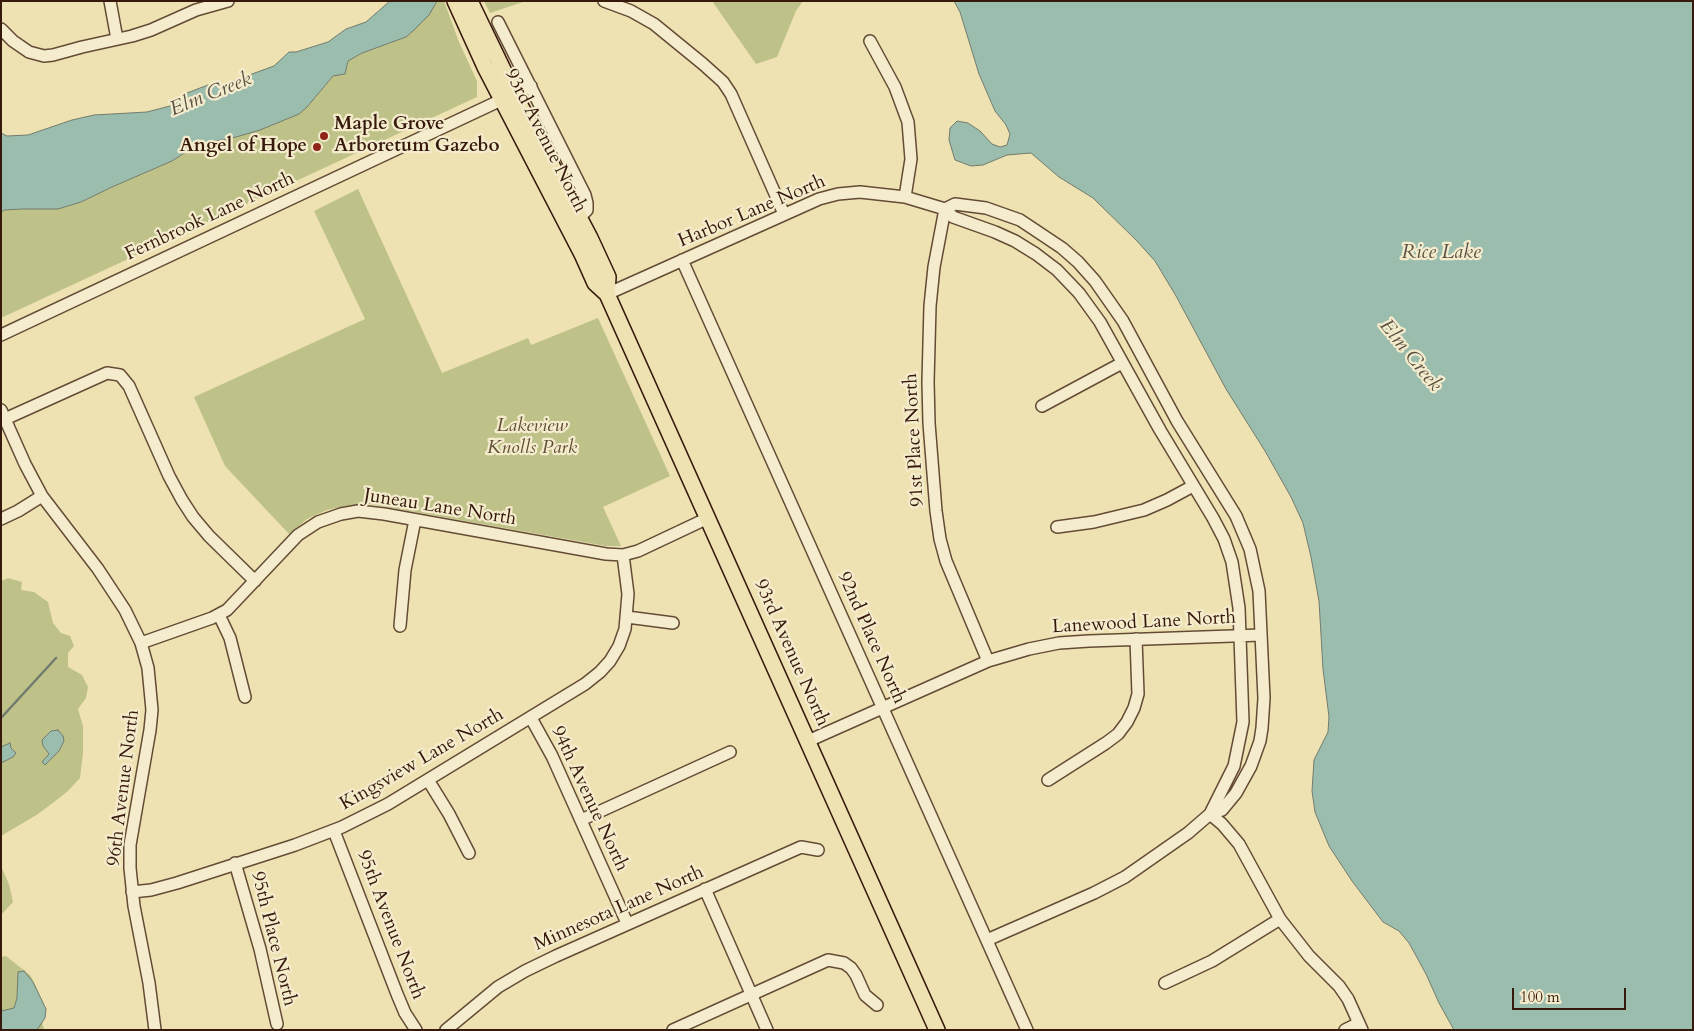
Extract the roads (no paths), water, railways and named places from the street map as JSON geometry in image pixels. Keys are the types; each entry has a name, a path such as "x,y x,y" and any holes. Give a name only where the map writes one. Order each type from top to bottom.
{"main road":[{"name":"93rd Avenue North","path":"455,1 508,97 579,218 608,278 607,294"},
{"name":"93rd Avenue North","path":"470,1 508,97 595,283 607,294 937,1030"}],"street":[{"path":"110,1 116,39"},
{"path":"1,29 13,41 29,52 44,56 53,55 151,30 196,10 228,1"},
{"path":"604,1 631,11 654,24 723,82 731,94 784,214"},
{"path":"498,22 585,195 587,210 579,218"},
{"path":"870,41 895,87 908,122 911,159 905,197"},
{"name":"Fernbrook Lane North","path":"1,334 531,86"},
{"name":"Harbor Lane North","path":"607,294 784,214 819,199 838,194 872,192 905,197 945,208"},
{"path":"986,940 1094,893 1125,877 1155,858 1210,814 1222,810 1236,793 1251,766 1260,741 1264,714 1259,591 1250,549 1242,528 1177,421 1110,300 1091,276 1052,240 1020,220 986,208 955,204 945,208 953,217 995,232 1015,241 1036,254 1057,270 1079,293 1093,312 1219,529 1232,562 1238,593 1243,722 1234,766 1210,814"},
{"name":"91st Place North","path":"945,208 934,268 930,306 929,423 936,511 946,561 988,661"},
{"name":"92nd Place North","path":"682,260 1027,1030"},
{"path":"1042,406 1122,363"},
{"path":"3,414 107,373 113,373 125,379 169,476 193,517 209,536 255,580"},
{"name":"96th Avenue North","path":"3,414 25,464 42,496 98,568 116,596 141,643 148,668 152,710 130,845 130,868 132,892 149,983 154,1030"},
{"path":"1160,430 1177,421"},
{"path":"1057,527 1102,521 1144,510 1193,486"},
{"path":"1,519 42,496"},
{"name":"Juneau Lane North","path":"141,643 219,615 233,604 306,528 341,514 367,512 606,554 623,555 638,551 708,518"},
{"path":"400,626 405,570 415,520"},
{"name":"Kingsview Lane North","path":"132,892 164,887 295,845 334,830 388,804 585,684 610,661 619,646 625,629 628,594 623,555"},
{"path":"219,615 230,638 245,697"},
{"path":"627,617 673,623"},
{"name":"Lanewood Lane North","path":"808,741 988,661 1016,652 1059,643 1261,635"},
{"path":"1048,780 1106,743 1118,734 1127,722 1138,694 1136,639"},
{"name":"94th Avenue North","path":"531,718 552,756 627,924"},
{"path":"581,820 730,752"},
{"path":"428,780 449,814 469,853"},
{"path":"1210,814 1222,824 1239,844 1280,919 1310,956 1339,986 1348,999 1361,1026 1344,1030"},
{"name":"95th Avenue North","path":"334,830 397,994 405,1013 416,1030"},
{"name":"Minnesota Lane North","path":"446,1030 498,987 524,971 801,847 818,850"},
{"name":"95th Place North","path":"236,864 258,942 277,1024"},
{"path":"705,890 767,1030"},
{"path":"1164,983 1212,961 1280,919"},
{"path":"673,1030 828,960 836,960 851,968 865,995 877,1005"}],"water":[{"name":"Elm Creek","path":"390,1 437,1 429,15 406,37 362,53 348,61 345,74 333,76 299,114 260,130 197,145 172,161 81,202 58,209 4,210 1,212 1,133 7,136 28,135 72,120 94,115 147,112 170,106 187,93 208,85 219,86 274,66 289,52 296,52 328,42 346,29 366,22"},
{"name":"Rice Lake","path":"954,1 1693,1 1693,1030 1454,1030 1409,943 1399,931 1383,922 1352,881 1329,846 1315,812 1312,791 1314,760 1328,732 1329,717 1323,669 1319,601 1303,523 1291,497 1226,389 1155,261 1136,240 1093,198 1059,177 1031,153 1007,155 983,165 971,166 955,160 949,140 950,128 957,121 968,123 980,131 992,144 1000,147 1007,145 1010,134 1006,125 995,111 979,74 960,12"},
{"path":"58,730 63,736 64,741 59,751 45,765 42,762 49,754 43,746 42,740 51,731"},
{"path":"10,743 11,748 16,753 13,757 1,763 1,747"},
{"path":"24,971 33,982 46,1009 45,1018 37,1030 1,1030 1,1011 14,1008 17,998 18,972"}],"waterway":[{"path":"1,718 56,658"}],"place":[{"name":"Maple Grove Arboretum Gazebo","path":"324,136"},
{"name":"Angel of Hope","path":"317,147"}],"park label":[{"name":"Lakeview Knolls Park","path":"532,438"}]}
